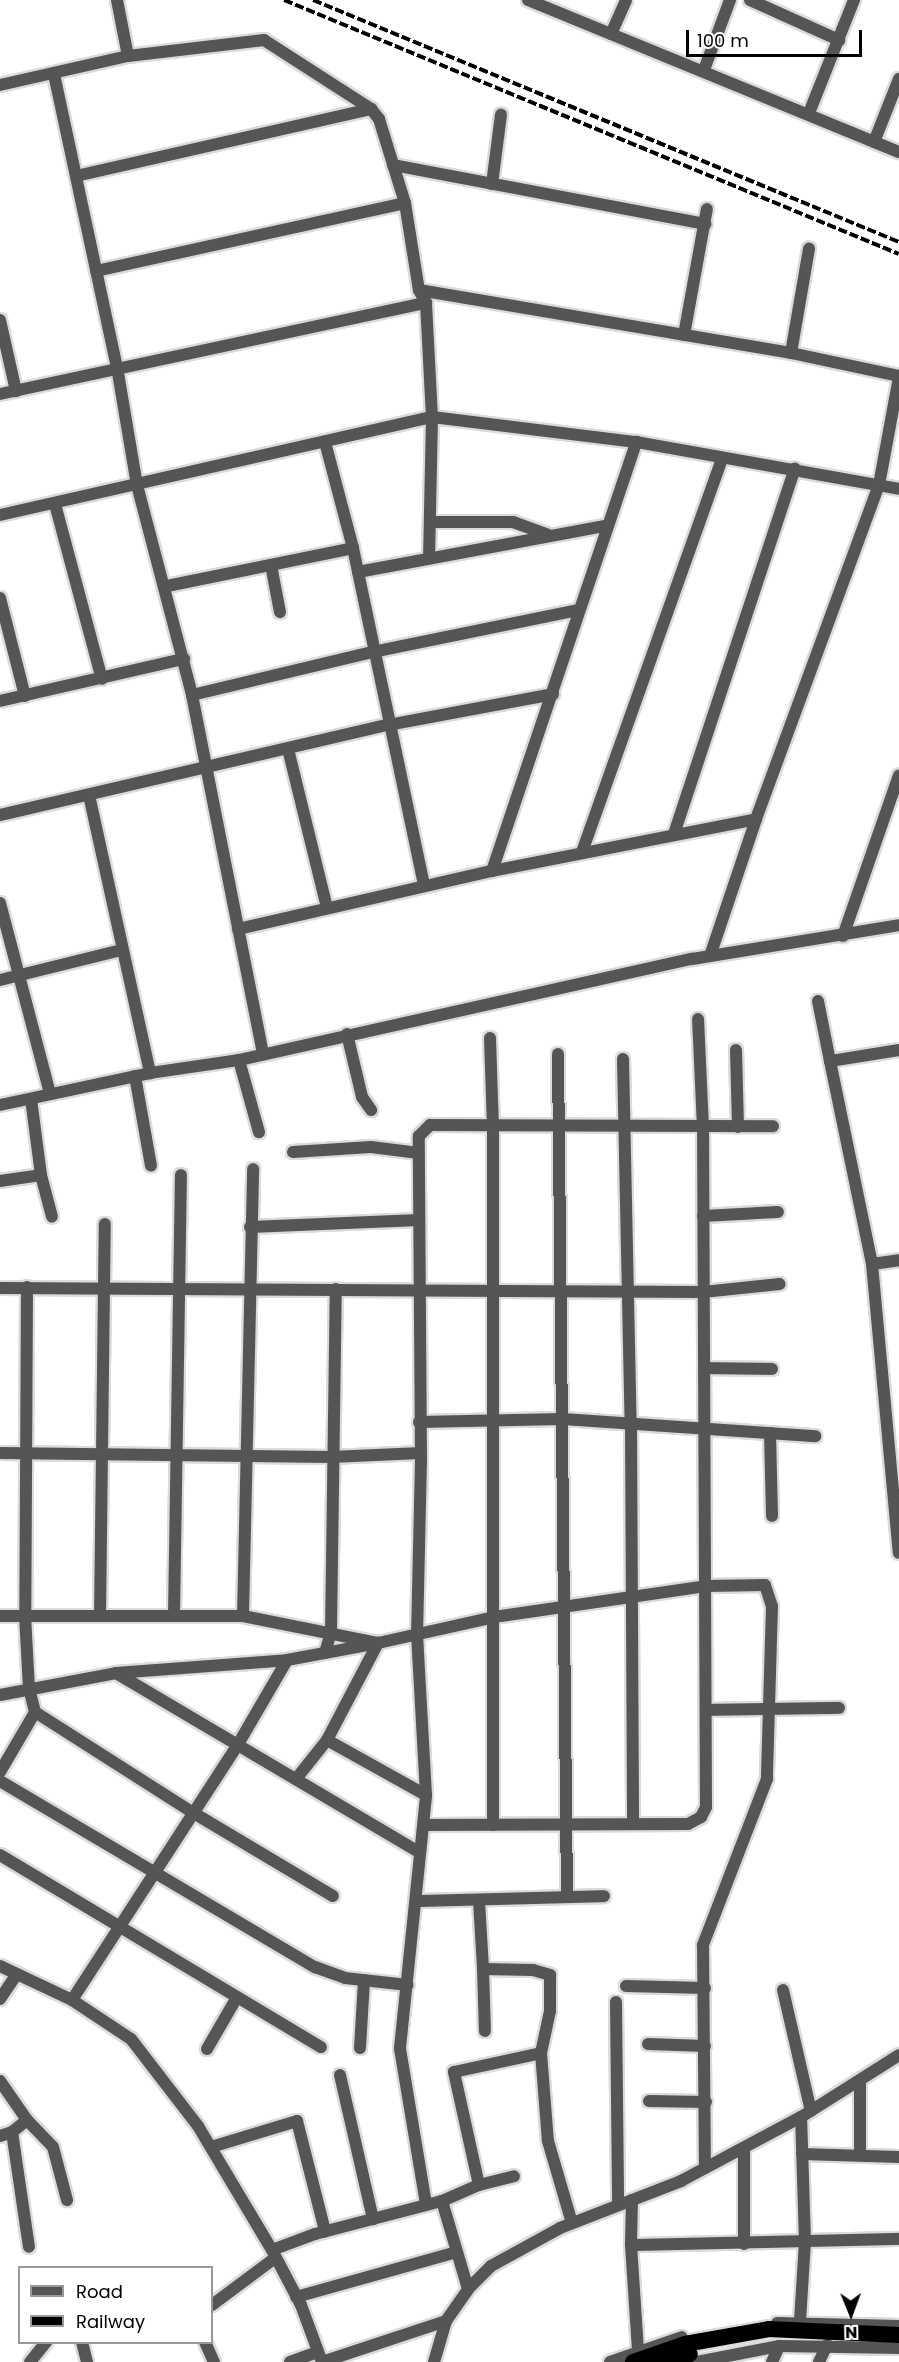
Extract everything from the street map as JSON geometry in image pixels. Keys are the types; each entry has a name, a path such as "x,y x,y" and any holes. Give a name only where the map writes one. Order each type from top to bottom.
{"highway":[{"path":"635,2356 685,2344 769,2330 899,2335"},
{"path":"664,2362 769,2339 828,2338 899,2347"}],"street":[{"path":"117,0 128,56"},
{"path":"528,0 704,70 899,152"},
{"path":"611,34 626,0"},
{"path":"704,70 730,0"},
{"path":"750,0 838,40"},
{"path":"808,113 854,0"},
{"path":"0,85 128,56 264,40 371,109 379,119 405,203 419,290 426,303 432,417 429,556"},
{"path":"54,74 117,367 137,485 167,586 192,695 263,1053"},
{"path":"873,142 899,79"},
{"path":"76,176 371,109"},
{"path":"492,184 501,115"},
{"path":"393,165 705,224"},
{"path":"96,270 405,203"},
{"path":"684,334 707,209"},
{"path":"791,353 809,249"},
{"path":"419,290 791,353 899,377 879,485 756,819 710,956"},
{"path":"0,394 117,367 426,303"},
{"path":"0,320 16,391"},
{"path":"0,515 432,417 636,442 899,489"},
{"path":"325,442 353,548 388,725 424,886"},
{"path":"492,871 636,442"},
{"path":"582,852 722,458"},
{"path":"674,834 795,469"},
{"path":"56,504 102,678"},
{"path":"431,522 513,522 548,535"},
{"path":"358,572 429,556 608,525"},
{"path":"167,586 353,548"},
{"path":"271,565 280,612"},
{"path":"0,598 25,696"},
{"path":"192,695 373,652 578,610"},
{"path":"0,701 184,659"},
{"path":"0,815 388,725 552,694"},
{"path":"288,749 327,908"},
{"path":"843,936 899,775"},
{"path":"89,795 121,950 150,1073"},
{"path":"238,929 492,871 756,819"},
{"path":"0,903 50,1095"},
{"path":"0,1105 150,1073 239,1060 347,1034 710,956 899,925"},
{"path":"0,980 121,950"},
{"path":"818,1001 872,1264 899,1553"},
{"path":"423,1825 633,1822 688,1824 701,1817 706,1807 704,1216 698,1018"},
{"path":"347,1034 362,1097 371,1110"},
{"path":"490,1038 494,1291 493,1825"},
{"path":"736,1050 738,1127"},
{"path":"830,1061 899,1050"},
{"path":"558,1054 567,1895"},
{"path":"623,1059 631,1426 633,1822"},
{"path":"239,1060 259,1132"},
{"path":"135,1076 151,1166"},
{"path":"31,1099 41,1175 52,1217"},
{"path":"426,2205 400,2048 417,1901 426,1795 417,1635 421,1453 419,1422 419,1136 430,1125 493,1128 773,1126"},
{"path":"293,1152 371,1147 419,1153"},
{"path":"243,1616 247,1456 247,1289 253,1169"},
{"path":"0,1181 41,1175"},
{"path":"174,1616 174,1453 182,1175"},
{"path":"704,1216 778,1212"},
{"path":"250,1227 419,1220"},
{"path":"100,1615 105,1224"},
{"path":"872,1264 899,1260"},
{"path":"0,1288 703,1292 780,1284"},
{"path":"27,1287 25,1615 29,1688 35,1712 192,1812 333,1896"},
{"path":"326,1653 331,1632 331,1458 336,1289"},
{"path":"704,1368 772,1369"},
{"path":"419,1422 563,1419 631,1426 705,1426 815,1436"},
{"path":"770,1433 772,1516"},
{"path":"0,1453 174,1453 331,1458 421,1453"},
{"path":"0,1695 116,1673 287,1660 417,1635 494,1617 706,1586 754,1583 765,1585 770,1594 767,1779 703,1945 705,2168"},
{"path":"0,1616 243,1616 296,1630 331,1632 378,1643"},
{"path":"296,1779 327,1740 378,1643"},
{"path":"72,2000 123,1926 192,1812 237,1746 287,1660"},
{"path":"116,1673 420,1853"},
{"path":"707,1710 839,1708"},
{"path":"0,1772 35,1712"},
{"path":"327,1740 426,1795"},
{"path":"0,1781 315,1967 364,1980 408,1985"},
{"path":"0,1855 123,1926 236,1999 321,2047"},
{"path":"417,1901 479,1901 567,1895 604,1896"},
{"path":"479,1901 485,2031"},
{"path":"0,1966 15,1977 72,2000 131,2039 211,2147 274,2254 296,2297 320,2359"},
{"path":"483,1969 533,1970 550,1975 550,2011 541,2053 548,2141 572,2223"},
{"path":"0,1999 15,1977"},
{"path":"360,2048 364,1980"},
{"path":"626,1986 705,1989"},
{"path":"783,1990 806,2114 802,2154 805,2242 800,2321"},
{"path":"207,2049 236,1999"},
{"path":"616,2002 618,2205"},
{"path":"648,2044 705,2046"},
{"path":"479,2185 454,2072 541,2053"},
{"path":"434,2362 446,2321 468,2289 491,2266 572,2223 632,2200 744,2148 806,2114 899,2055"},
{"path":"340,2075 373,2219"},
{"path":"0,2081 27,2120 53,2147 67,2200"},
{"path":"860,2081 860,2154"},
{"path":"649,2102 706,2102"},
{"path":"27,2120 6,2134 29,2247"},
{"path":"211,2147 297,2121 301,2125 325,2232"},
{"path":"744,2148 744,2244"},
{"path":"802,2154 899,2157"},
{"path":"213,2304 274,2254 325,2232 442,2202 479,2185 514,2176"},
{"path":"632,2200 631,2245 635,2356"},
{"path":"442,2202 468,2289"},
{"path":"631,2245 899,2239"},
{"path":"296,2297 457,2252"},
{"path":"290,2362 320,2359 446,2321"},
{"path":"610,2362 635,2356 691,2335 800,2321 899,2326"},
{"path":"30,2362 45,2344"},
{"path":"82,2344 87,2362"},
{"path":"205,2344 214,2362"},
{"path":"819,2362 827,2345"},
{"path":"772,2362 779,2346"},
{"path":"697,2362 779,2346 899,2347"}],"railway":[{"path":"284,0 899,254"},
{"path":"313,0 899,242"}]}
